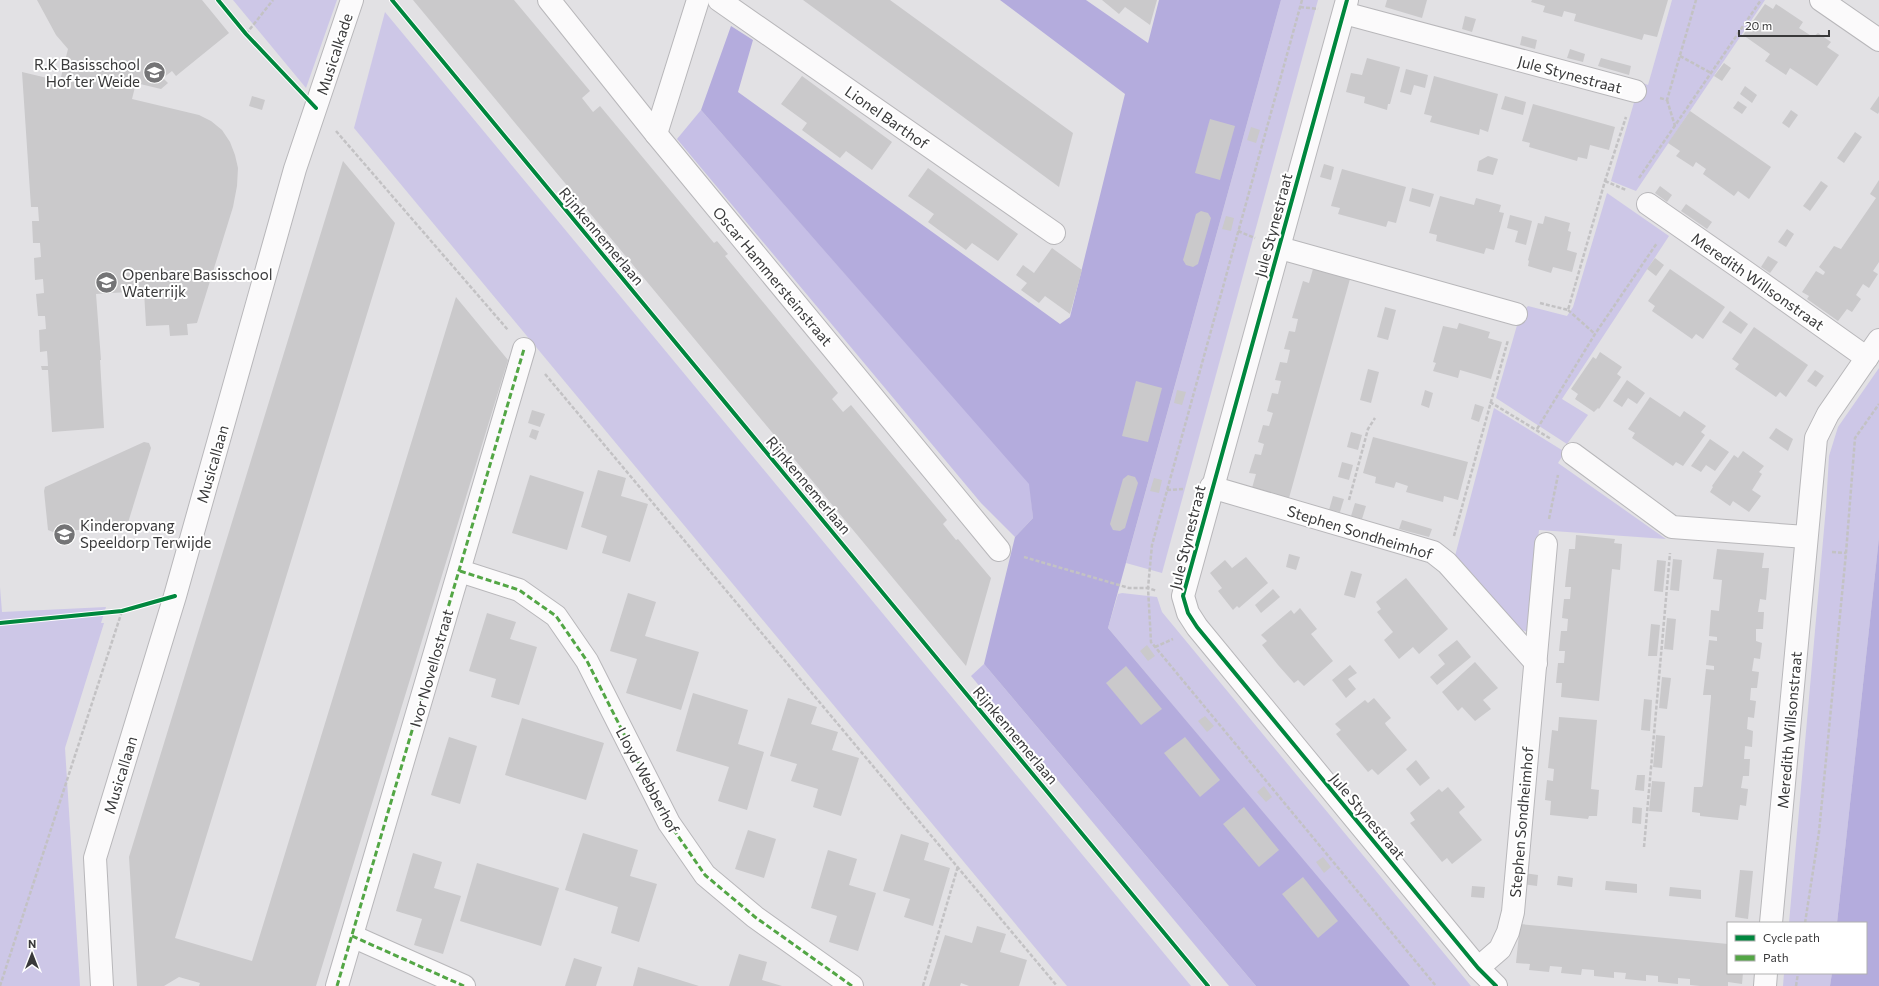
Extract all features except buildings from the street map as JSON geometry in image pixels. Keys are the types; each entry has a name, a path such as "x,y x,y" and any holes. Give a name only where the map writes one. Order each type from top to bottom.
{"street":[{"name":"Musicalkade","path":"316,108 352,0"},
{"name":"Oscar Hammersteinstraat","path":"549,0 656,134 999,550"},
{"path":"656,134 698,0"},
{"name":"Lionel Barthof","path":"719,0 1054,233"},
{"path":"1821,0 1879,40"},
{"name":"Jule Stynestraat","path":"1496,986 1478,968 1207,640 1188,613 1183,596 1211,487 1280,248 1345,7 1635,91"},
{"name":"Musicallaan","path":"102,986 95,858 175,596 295,169 316,108"},
{"name":"Meredith Willsonstraat","path":"1648,204 1867,358"},
{"name":"Jule Stynestraat","path":"1280,248 1516,314"},
{"name":"Meredith Willsonstraat","path":"1771,922 1816,438 1828,414 1879,340"},
{"name":"Ivor Novellostraat","path":"337,986 524,349"},
{"path":"1573,454 1672,527 1806,537"},
{"name":"Stephen Sondheimhof","path":"1211,487 1434,552 1447,563 1536,663"},
{"name":"Stephen Sondheimhof","path":"1478,968 1500,949 1508,932 1513,912 1546,544"},
{"name":"Lloyd Webberhof","path":"460,571 518,590 556,616 587,661 669,823 705,875 755,917 852,986"},
{"path":"352,936 464,986"},
{"path":"1765,986 1766,974"}],"path":[{"path":"246,34 273,0"},
{"path":"1674,126 1667,100 1696,0"},
{"path":"1639,179 1761,0"},
{"path":"241,28 251,39"},
{"path":"1680,56 1711,73"},
{"path":"1568,310 1605,181 1635,91 1667,100"},
{"path":"316,108 524,349 1057,986"},
{"path":"1537,429 1595,334 1672,221"},
{"path":"1447,563 1490,402 1516,314 1526,300 1568,310 1595,334"},
{"path":"1490,402 1537,429 1573,454 1558,475 1549,514 1546,544"},
{"path":"1806,922 1819,832 1846,553 1855,438 1879,404"},
{"path":"1341,525 1368,429 1376,418"},
{"path":"1644,847 1672,527"},
{"path":"999,550 1129,588"},
{"path":"115,612 130,609"},
{"path":"1,986 122,611"},
{"path":"923,986 958,866"},
{"path":"0,973 1,986"},
{"path":"1796,986 1798,974"}],"shaded area":[{"path":"233,0 337,0 306,88"},
{"path":"1000,0 1086,0 1148,43 1159,0 1281,0 1108,628 1410,986 1256,986 984,664 1015,537 1033,518 1029,484 701,110 731,26 753,40 738,92 1060,324 1070,317 1125,94"},
{"path":"1281,0 1318,0 1162,573 1126,563"},
{"path":"1672,0 1765,0 1636,191 1611,181 1640,82 1648,85"},
{"path":"385,12 1191,986 1067,986 354,128"},
{"path":"701,110 1030,484 1033,518 1015,537 981,503 677,139"},
{"path":"1607,193 1669,236 1562,399 1588,415 1567,444 1496,398 1520,315 1528,306 1567,316 1573,307"},
{"path":"1879,368 1879,538 1837,922 1789,922 1826,507 1829,456 1838,427"},
{"path":"1494,408 1565,452 1558,463 1666,539 1539,530 1528,632 1514,627 1455,556"},
{"path":"1879,538 1879,986 1830,986 1832,974 1867,974 1867,922 1837,922"},
{"path":"0,587 2,612 106,607 101,623 104,623 65,748 80,986 0,986"},
{"path":"1122,593 1157,597 1162,612 1471,986 1409,986 1108,628 1118,594"},
{"path":"984,664 1256,986 1229,986 971,676"},
{"path":"1784,974 1832,974 1830,986 1783,986"}],"marked path":[{"path":"337,986 524,349"},
{"path":"460,571 519,590 556,616 587,661 669,823 705,875 755,917 852,986"},
{"path":"352,936 464,986"}],"cycle path":[{"path":"218,0 246,34 316,108"},
{"name":"Rijnkennemerlaan","path":"392,0 1208,986"},
{"path":"1347,0 1183,596 1188,613 1197,627 1478,968 1496,986"},
{"path":"0,623 122,611 175,596"}],"place":[{"name":"R.K Basisschool Hof ter Weide","path":"155,73"},
{"name":"Openbare Basisschool Waterrijk","path":"107,283"},
{"name":"Kinderopvang Speeldorp Terwijde","path":"65,534"}]}
